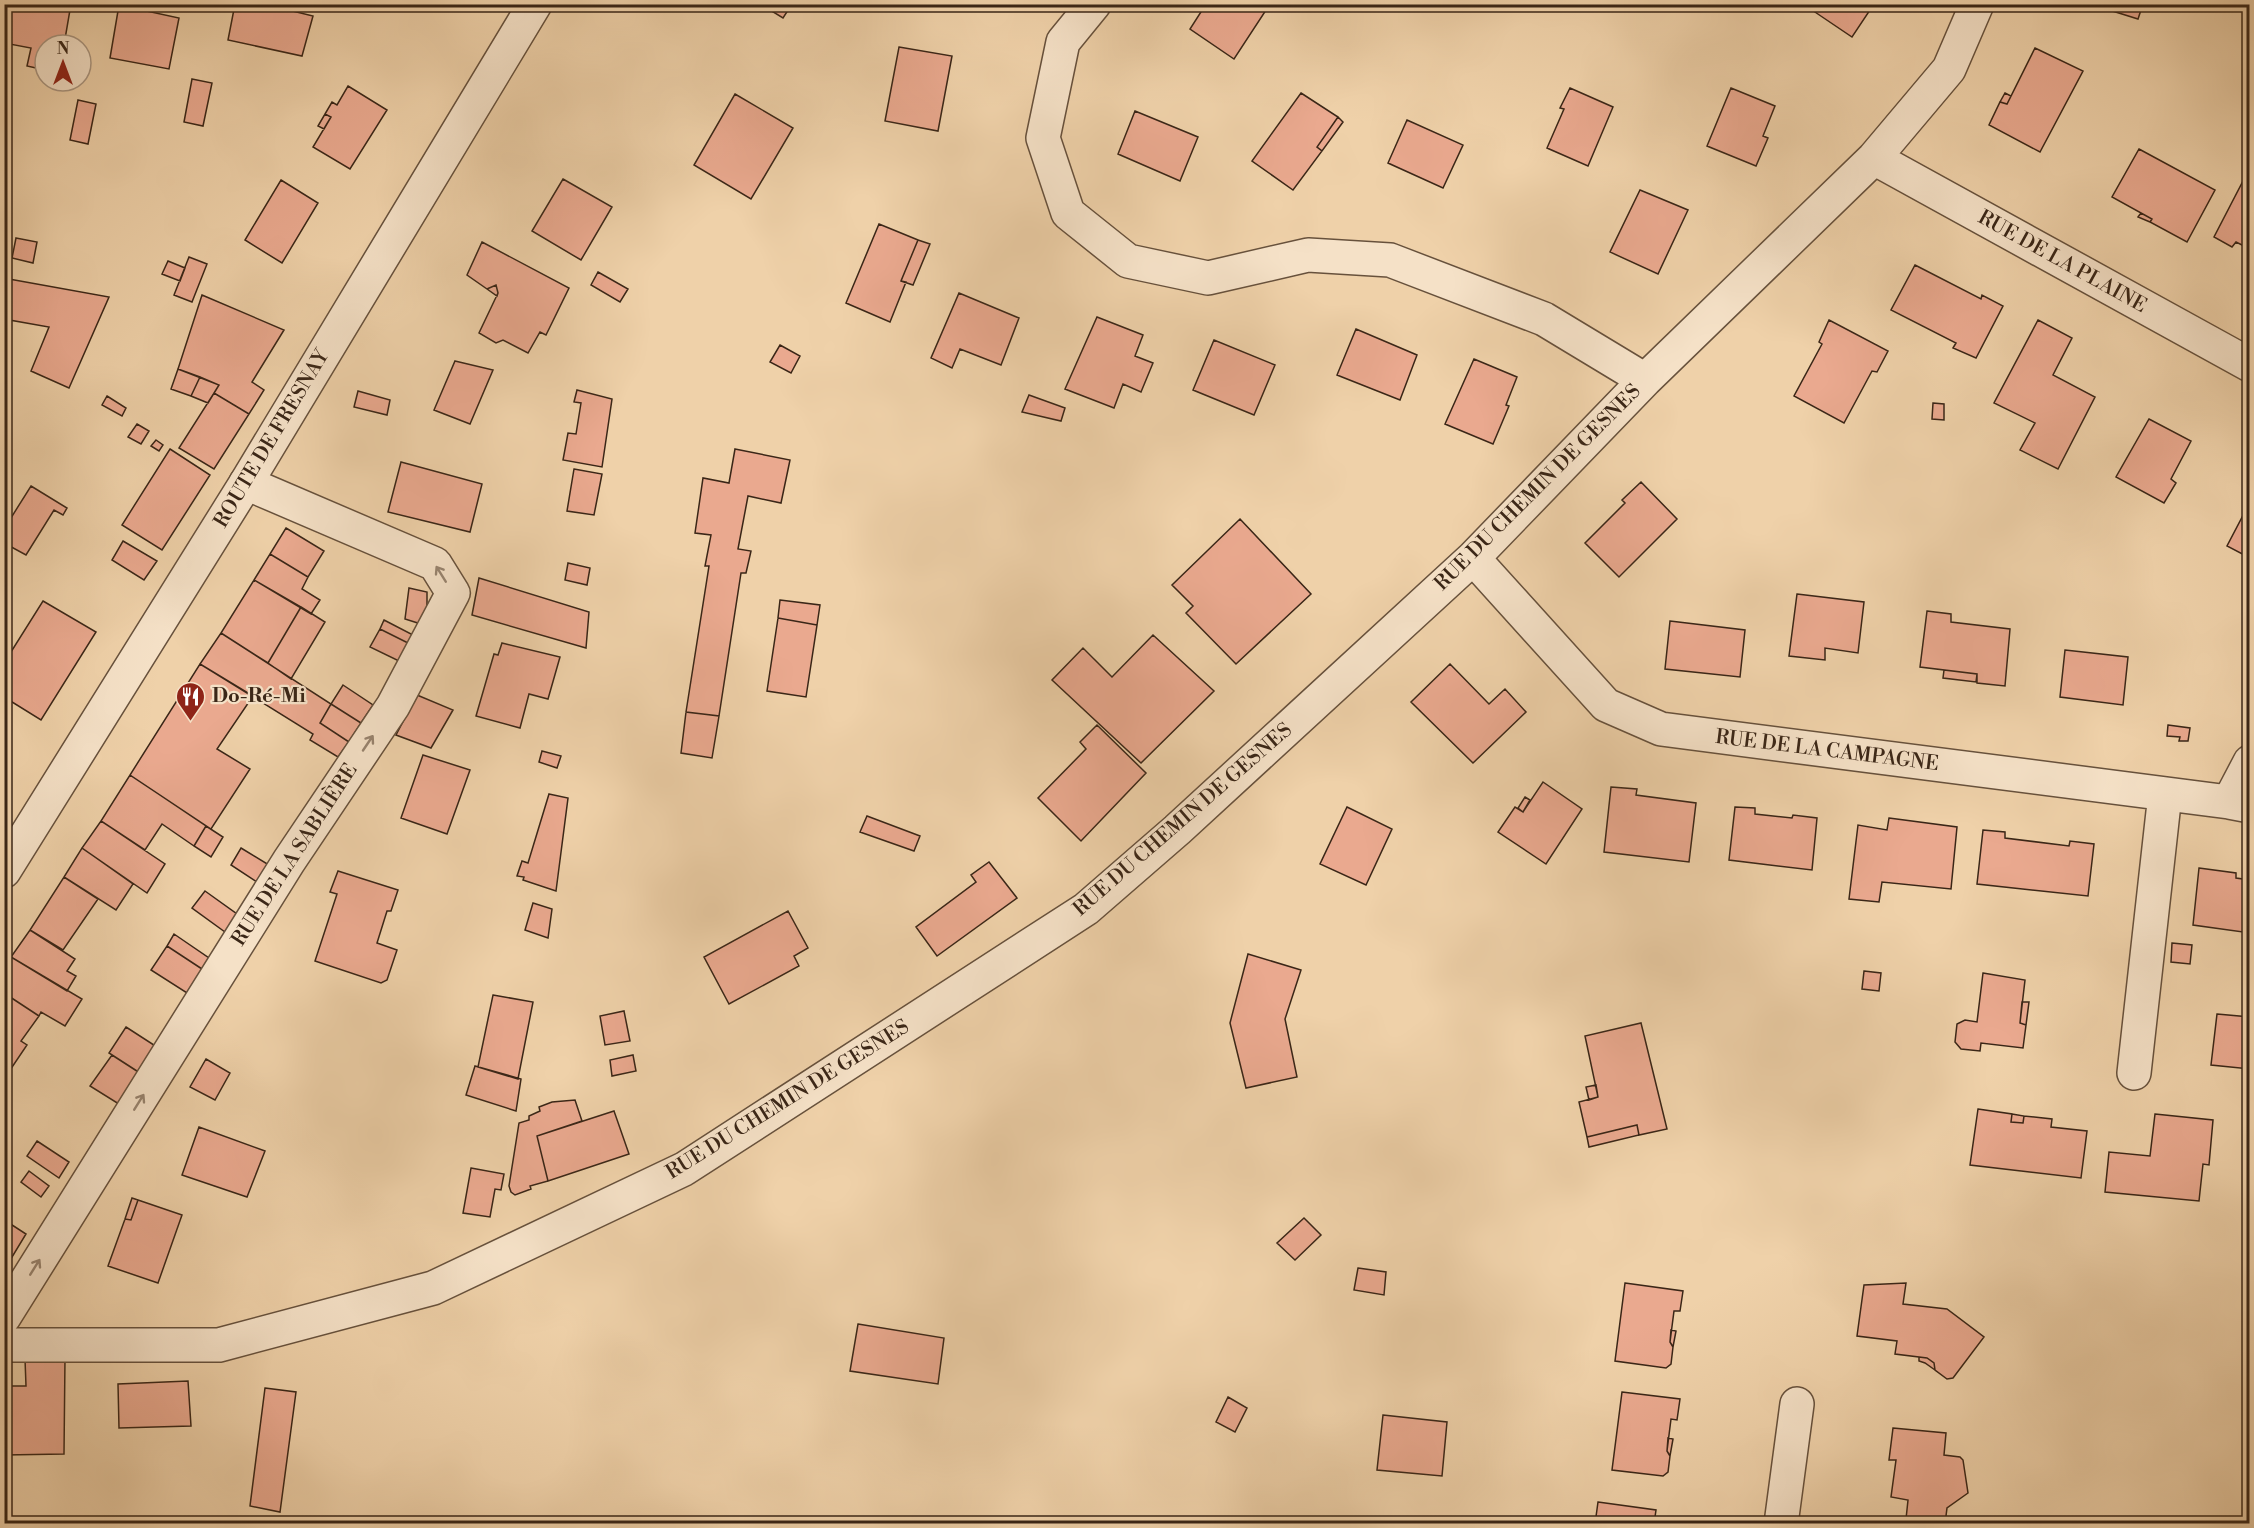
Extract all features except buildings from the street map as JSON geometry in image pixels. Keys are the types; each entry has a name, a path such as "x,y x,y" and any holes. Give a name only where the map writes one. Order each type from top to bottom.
{"street":[{"name":"ROUTE DE FRESNAY","path":"4,871 246,483 535,4"},
{"path":"1094,4 1063,42 1043,138 1068,213 1128,261 1208,278 1308,255 1390,260 1544,320 1645,380"},
{"name":"RUE DU CHEMIN DE GESNES","path":"4,1345 219,1345 433,1288 684,1169 1086,909 1178,830 1473,558 1645,380 1874,158 1949,69 1977,4"},
{"name":"RUE DE LA PLAINE","path":"1874,158 2250,365"},
{"name":"RUE DE LA SABLIÈRE","path":"4,1317 289,861 393,706 453,593 435,564 246,483"},
{"name":"RUE DE LA CAMPAGNE","path":"1473,558 1606,705 1661,729 2239,804"},
{"path":"2239,804 2250,762"},
{"path":"2134,1072 2165,794"},
{"path":"1781,1524 1797,1404"}],"place":[{"name":"Do-Ré-Mi","path":"191,722"}]}
